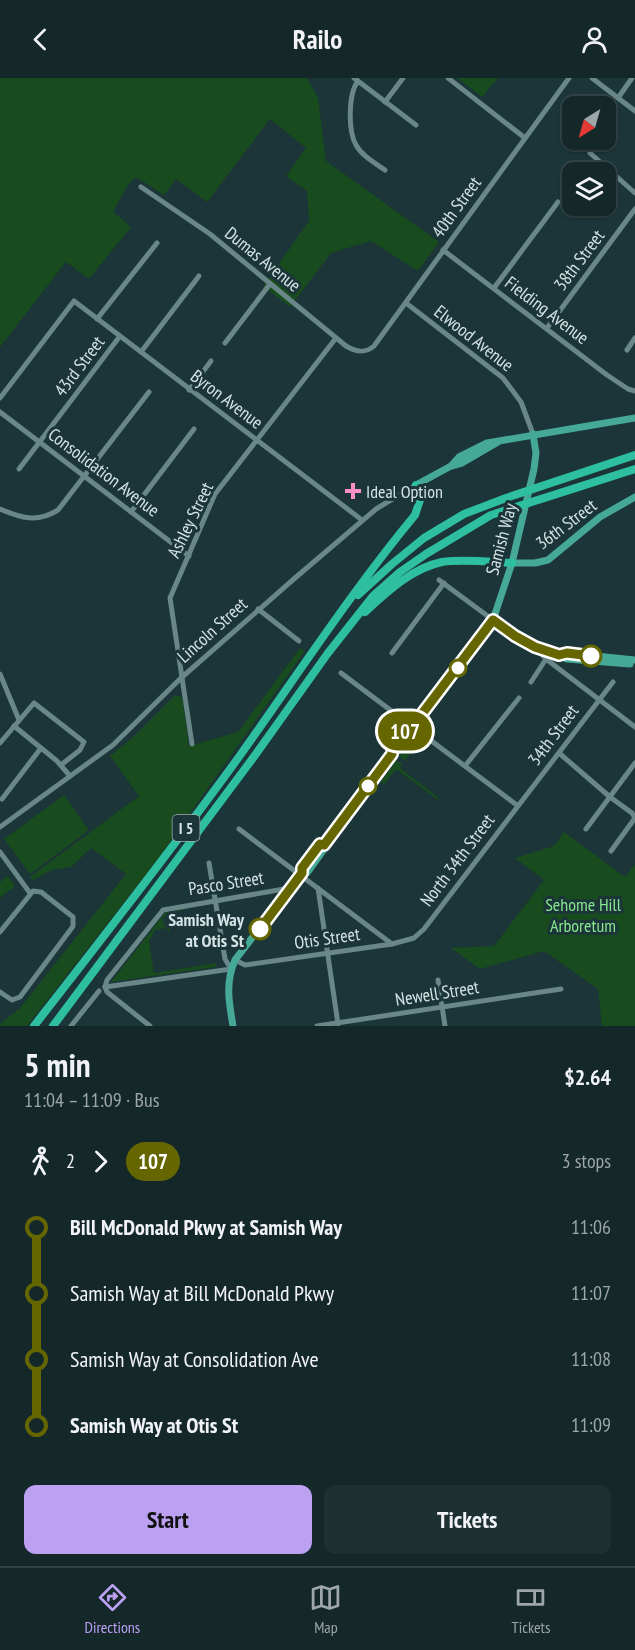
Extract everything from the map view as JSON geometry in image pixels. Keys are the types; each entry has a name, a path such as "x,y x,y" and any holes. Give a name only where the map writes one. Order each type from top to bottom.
{"highway":[{"name":"I 5","path":"34,1026 144,886 332,626 370,582 424,538 465,514 635,455"},
{"name":"I 5","path":"52,1026 253,758 328,653 373,596 400,572 491,515 635,469"},
{"path":"332,626 358,588 416,515 420,500 416,485"},
{"path":"328,653 381,597 423,568 451,561 512,563"}],"main road":[{"path":"533,434 635,418"},
{"name":"Lincoln Street","path":"416,485 451,466 459,457 474,449 501,440 533,434"},
{"name":"Samish Way","path":"231,969 301,874 302,868 320,844 324,845 392,754 394,745 407,728 412,727 493,620 512,563 534,469 536,453 533,434"},
{"name":"36th Street","path":"512,563 536,563 548,560 600,517 635,496"},
{"path":"493,620 535,647 559,655 567,653 635,662"},
{"path":"231,969 228,988 233,1026"}],"street":[{"path":"385,102 403,78"},
{"path":"448,78 525,138"},
{"name":"40th Street","path":"365,351 374,346 570,78"},
{"path":"592,78 635,111"},
{"path":"618,98 632,78"},
{"path":"384,170 362,153 353,138 351,96 356,79 416,125"},
{"path":"590,153 635,193"},
{"name":"Dumas Avenue","path":"141,188 204,230 351,349 365,351"},
{"path":"494,288 558,202"},
{"name":"38th Street","path":"547,328 635,209"},
{"path":"98,320 157,243"},
{"name":"Fielding Avenue","path":"443,250 607,375 635,392"},
{"path":"141,352 199,276"},
{"path":"225,343 270,284"},
{"name":"Byron Avenue","path":"0,398 74,301 362,520"},
{"name":"Elwood Avenue","path":"406,303 503,378 521,402 533,434"},
{"name":"43rd Street","path":"19,469 120,336"},
{"name":"Ashley Street","path":"182,678 170,598 215,494 336,338"},
{"path":"627,350 635,338"},
{"path":"189,390 211,361"},
{"path":"0,508 25,519 45,516 63,506 149,392"},
{"name":"Consolidation Avenue","path":"0,412 189,556"},
{"path":"131,512 194,429"},
{"name":"Lincoln Street","path":"0,827 113,745 258,609 376,509 416,485"},
{"path":"392,653 442,581 493,620"},
{"path":"258,609 299,641"},
{"path":"535,647 546,659 635,727"},
{"path":"531,682 546,659"},
{"path":"341,673 518,806"},
{"path":"1,675 19,720"},
{"path":"182,678 192,744"},
{"name":"34th Street","path":"518,806 613,682"},
{"path":"465,766 519,698"},
{"path":"0,743 34,703 84,742 83,746 61,765"},
{"path":"14,726 61,765 70,776"},
{"path":"3,799 41,748"},
{"path":"559,753 610,797 634,814 611,851"},
{"path":"586,829 635,763"},
{"name":"North 34th Street","path":"421,933 518,806"},
{"path":"239,829 392,944"},
{"path":"0,852 30,892"},
{"path":"72,1026 102,989 231,969 225,957 209,863"},
{"name":"Pasco Street","path":"102,989 161,911 167,908 290,888"},
{"path":"318,888 338,1024"},
{"path":"0,932 30,892 41,892 73,917 73,926 20,997 12,1000 0,992"},
{"name":"Otis Street","path":"236,960 244,965 392,944 407,941 421,933"},
{"path":"438,980 445,1026"},
{"path":"102,989 150,1026"},
{"name":"Newell Street","path":"317,1026 561,990"}],"green space":[{"path":"0,78 307,78 318,98 326,161 439,242 418,271 371,241 331,253 290,307 263,286 309,221 307,191 286,176 306,148 270,119 207,202 176,179 164,195 136,177 127,186 113,212 131,227 89,279 66,262 0,347"},
{"path":"457,78 498,78 482,97"},
{"path":"300,648 305,651 157,860 27,1026 0,1026 20,1008 126,874 91,848 71,867 52,870 33,880 30,877 139,796 110,756 131,739 175,695 182,697 189,746 238,732"},
{"path":"416,734 432,745 419,739 405,761 399,756"},
{"path":"396,760 402,764 400,768 439,798 438,800 396,769 385,783 388,786 381,782"},
{"path":"64,795 89,830 30,874 4,839"},
{"name":"Sehome Hill Arboretum","path":"564,832 625,877 635,864 635,1026 602,1026 598,989 544,951 480,969 451,948 494,946 544,880 515,858 554,846"},
{"path":"8,876 15,886 0,898 0,882"},
{"path":"211,903 163,917 164,927 169,926 170,932 167,928 155,930 149,942 154,973 216,963 216,967 111,982 165,913"}],"bus line":[{"name":"107","path":"260,929 302,873 302,868 320,844 324,845 392,754 394,745 407,728 412,727 493,620 535,647 559,655 567,653 591,656"}],"place":[{"name":"Ideal Option","path":"353,491"},
{"name":"Samish Way at Otis St","path":"260,929"}]}
